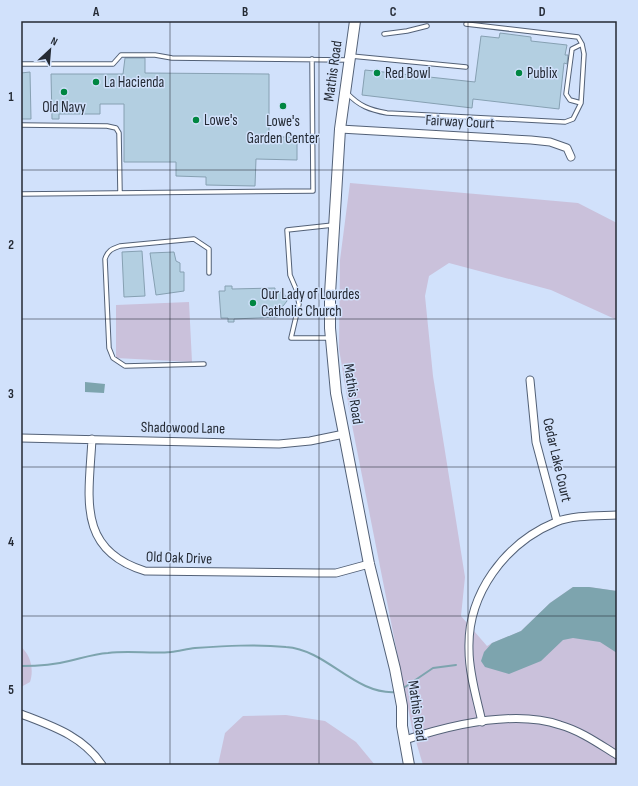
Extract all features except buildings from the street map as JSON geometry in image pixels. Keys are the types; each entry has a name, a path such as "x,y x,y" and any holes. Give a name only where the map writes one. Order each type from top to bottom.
{"street":[{"name":"Mathis Road","path":"355,21 340,129 330,294 331,338 336,393 369,564 395,669 402,706 402,726 410,765"},
{"name":"Fairway Court","path":"340,129 531,140 567,148 571,157"},
{"name":"Cedar Lake Court","path":"530,380 536,442 557,521"},
{"name":"Shadowood Lane","path":"21,438 280,444 310,441 344,434"},
{"name":"Old Oak Drive","path":"92,439 89,512 93,528 101,543 114,557 129,566 145,571 336,573 369,564"},
{"path":"482,722 469,651 471,626 478,600 491,575 508,554 532,535 557,521 617,515"},
{"path":"21,714 71,735 93,752 102,765"},
{"path":"405,740 482,722 511,718 540,720 569,728 617,755"}],"lane":[{"path":"345,91 361,106 370,110 387,113 557,122 565,122 573,119 581,103 584,54 582,44 578,37 466,24"},
{"path":"384,34 407,31 427,26"},
{"path":"581,103 570,100 566,94 572,49 582,44"},
{"path":"21,64 113,64 121,55 155,55 172,58 312,60 350,58 466,67"},
{"path":"21,194 313,191 312,60"},
{"path":"21,125 107,126 116,128 119,133 120,192"},
{"path":"331,338 291,338 299,304 296,290 290,275 287,230 334,225"},
{"path":"204,364 125,366 113,358 109,348 105,259 107,253 111,249 120,246 194,239 209,249 209,273"}],"shaded area":[{"path":"350,183 578,203 617,223 617,320 551,290 449,263 429,276 425,296 433,376 465,577 461,616 487,646 521,631 550,603 573,587 589,587 617,591 617,765 423,765 412,728 351,420 339,349 340,260"},
{"path":"189,302 192,362 116,358 116,305"},
{"path":"85,382 105,384 104,393 85,392"},
{"path":"573,587 589,587 617,591 617,653 600,642 573,638 563,640 541,661 509,674 485,667 481,661 484,652 492,643 521,631 550,603"},
{"path":"21,647 29,658 32,673 30,682 21,687"},
{"path":"286,715 325,721 356,742 375,765 218,765 225,733 243,716"}],"waterway":[{"path":"21,666 57,663 93,655 116,652 174,652 195,648 252,645 275,646 301,650 315,656 367,687 381,691 396,692"},
{"path":"405,687 433,668 456,665"}],"place":[{"name":"Red Bowl","path":"377,73"},
{"name":"Publix","path":"519,73"},
{"name":"La Hacienda","path":"96,82"},
{"name":"Old Navy","path":"64,92"},
{"name":"Lowe's Garden Center","path":"283,106"},
{"name":"Lowe's","path":"196,120"},
{"name":"Our Lady of Lourdes Catholic Church","path":"253,303"}]}
